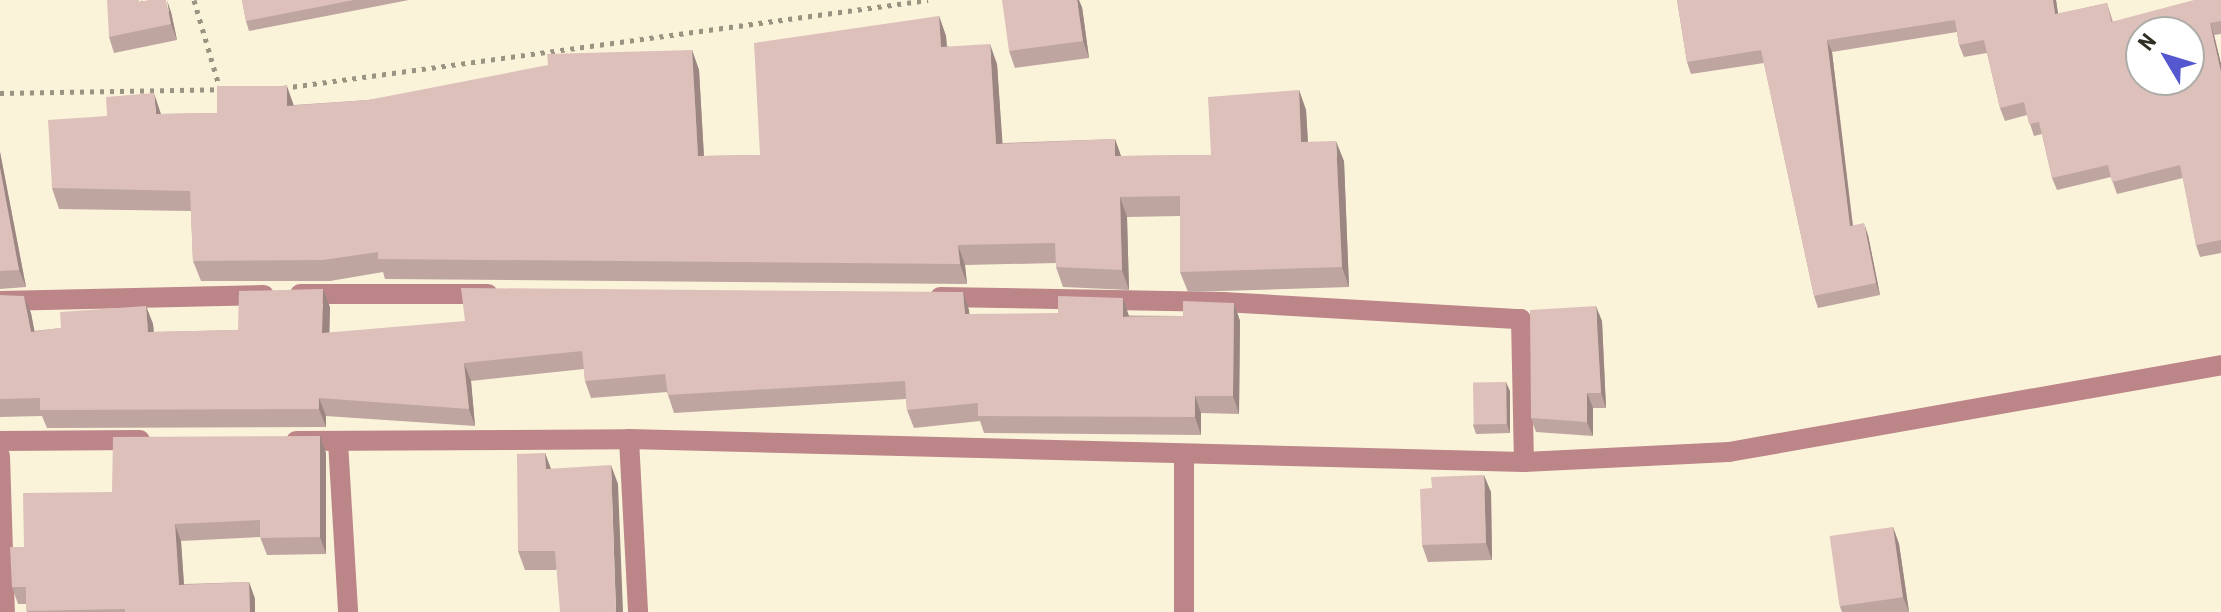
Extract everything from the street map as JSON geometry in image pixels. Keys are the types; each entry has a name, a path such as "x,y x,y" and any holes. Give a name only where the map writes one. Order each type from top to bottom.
{"street":[{"path":"0,301 511,294"},
{"path":"915,298 1223,302 1521,319 1524,462"},
{"path":"277,441 629,439 1184,456 1524,462 1729,452 2221,365"},
{"path":"0,441 171,439"},
{"path":"629,439 638,612"},
{"path":"338,442 348,612"},
{"path":"0,456 5,612"},
{"path":"1184,456 1184,612"}],"path":[{"path":"194,0 220,89"},
{"path":"278,88 928,0"},
{"path":"0,93 235,89"}],"building":[{"path":"107,0 166,0 171,24 109,37"},
{"path":"242,0 354,0 246,21"},
{"path":"1002,0 1077,0 1083,41 1009,51"},
{"path":"1677,0 2053,0 2055,14 2107,3 2111,22 2125,18 2125,96 2205,96 2205,16 2134,16 2194,0 2221,0 2221,21 2210,23 2221,72 2221,240 2196,245 2180,165 2112,182 2108,165 2052,178 2039,122 2029,124 2024,102 2000,108 1984,40 1959,45 1955,20 1827,40 1850,226 1864,223 1876,283 1814,296 1761,50 1687,62"},
{"path":"939,16 941,47 990,44 996,144 1115,139 1115,156 1211,155 1208,97 1299,90 1301,142 1336,141 1342,267 1180,272 1180,196 1120,197 1122,270 1056,267 1055,243 958,245 960,264 378,259 378,252 323,260 193,261 190,191 52,188 48,120 107,116 106,97 154,93 156,114 217,113 217,86 287,86 287,106 368,100 548,65 547,54 692,50 698,156 760,155 754,43"},
{"path":"0,168 19,270 0,271"},
{"path":"461,288 963,292 965,314 1058,313 1058,296 1123,298 1123,317 1183,316 1183,301 1234,303 1233,396 1195,396 1195,417 978,416 978,403 907,410 905,381 668,395 665,374 585,381 582,351 464,363 469,409 319,398 319,409 40,410 40,398 0,399 0,295 24,296 31,332 61,328 60,312 146,306 148,332 238,330 239,291 323,289 322,333 465,321"},
{"path":"1596,306 1601,393 1587,393 1587,422 1531,418 1530,310"},
{"path":"1506,382 1507,424 1474,425 1473,383"},
{"path":"320,436 320,537 260,538 260,520 175,524 179,585 249,582 250,612 125,612 125,609 26,611 26,587 12,587 10,547 24,547 23,493 112,492 113,437"},
{"path":"545,453 546,469 611,465 616,612 560,612 555,551 518,551 517,454"},
{"path":"1484,475 1486,543 1422,545 1420,489 1432,488 1431,477"},
{"path":"1893,527 1903,597 1840,606 1830,536"}]}
